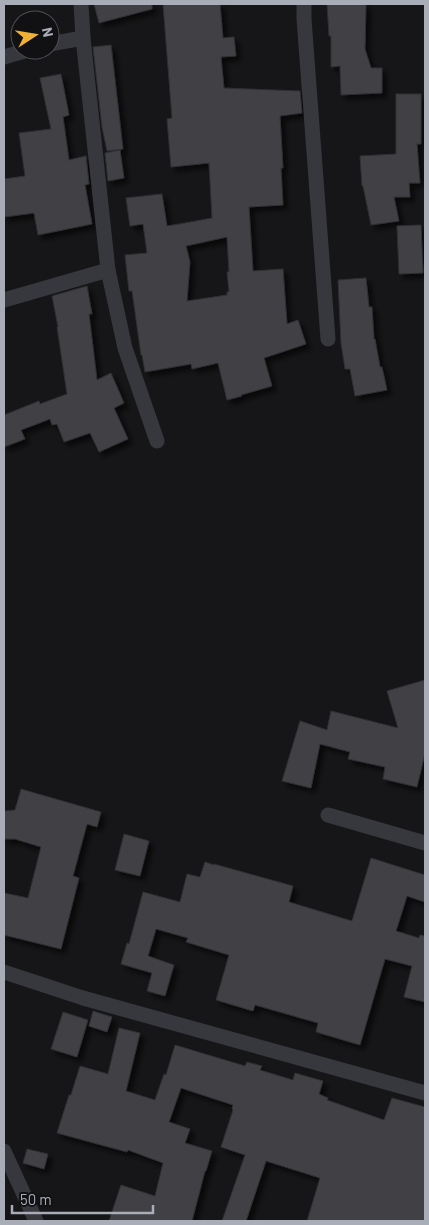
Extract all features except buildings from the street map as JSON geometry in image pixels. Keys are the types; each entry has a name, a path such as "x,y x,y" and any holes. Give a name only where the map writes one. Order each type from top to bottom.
{"street":[{"path":"81,4 108,270 124,348 157,441"},
{"path":"304,4 328,339"},
{"path":"60,42 83,38"},
{"path":"4,300 108,270"},
{"path":"328,815 425,843"},
{"path":"4,972 83,998 425,1093"},
{"path":"4,1150 36,1221"}]}
